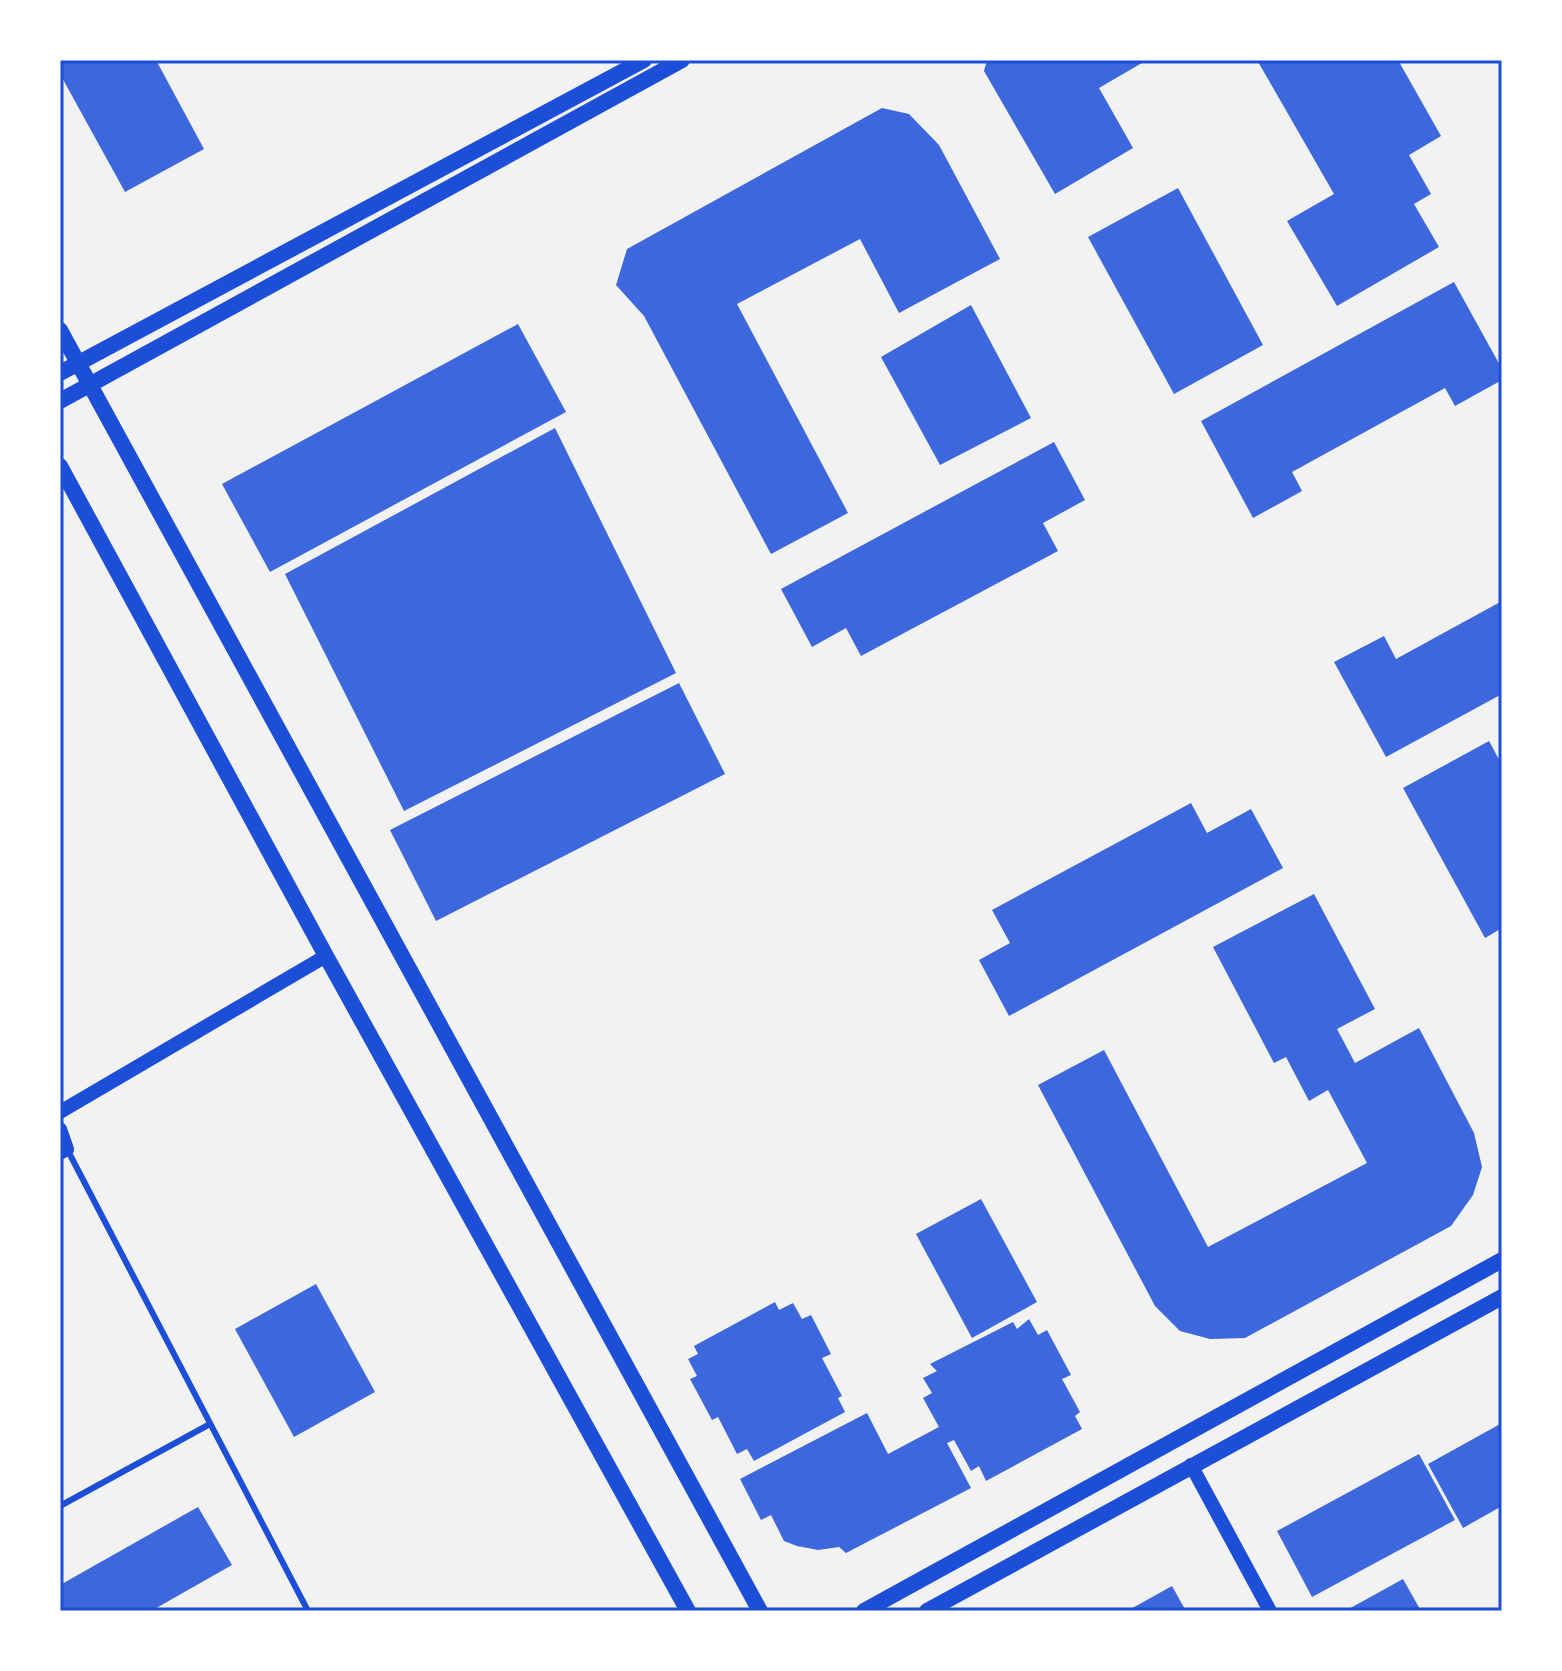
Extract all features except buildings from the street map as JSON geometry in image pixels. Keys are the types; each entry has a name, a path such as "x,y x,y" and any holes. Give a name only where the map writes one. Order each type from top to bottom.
{"main road":[{"path":"60,373 644,60"},
{"path":"60,401 682,60"},
{"path":"60,330 760,1611"},
{"path":"60,466 326,956 688,1611"},
{"path":"864,1611 1502,1260"},
{"path":"927,1611 1502,1297"}],"street":[{"path":"60,1112 326,956"},
{"path":"60,1129 64,1151"},
{"path":"1191,1465 1270,1611"}],"lane":[{"path":"64,1151 308,1611"},
{"path":"60,1506 210,1424"}]}
